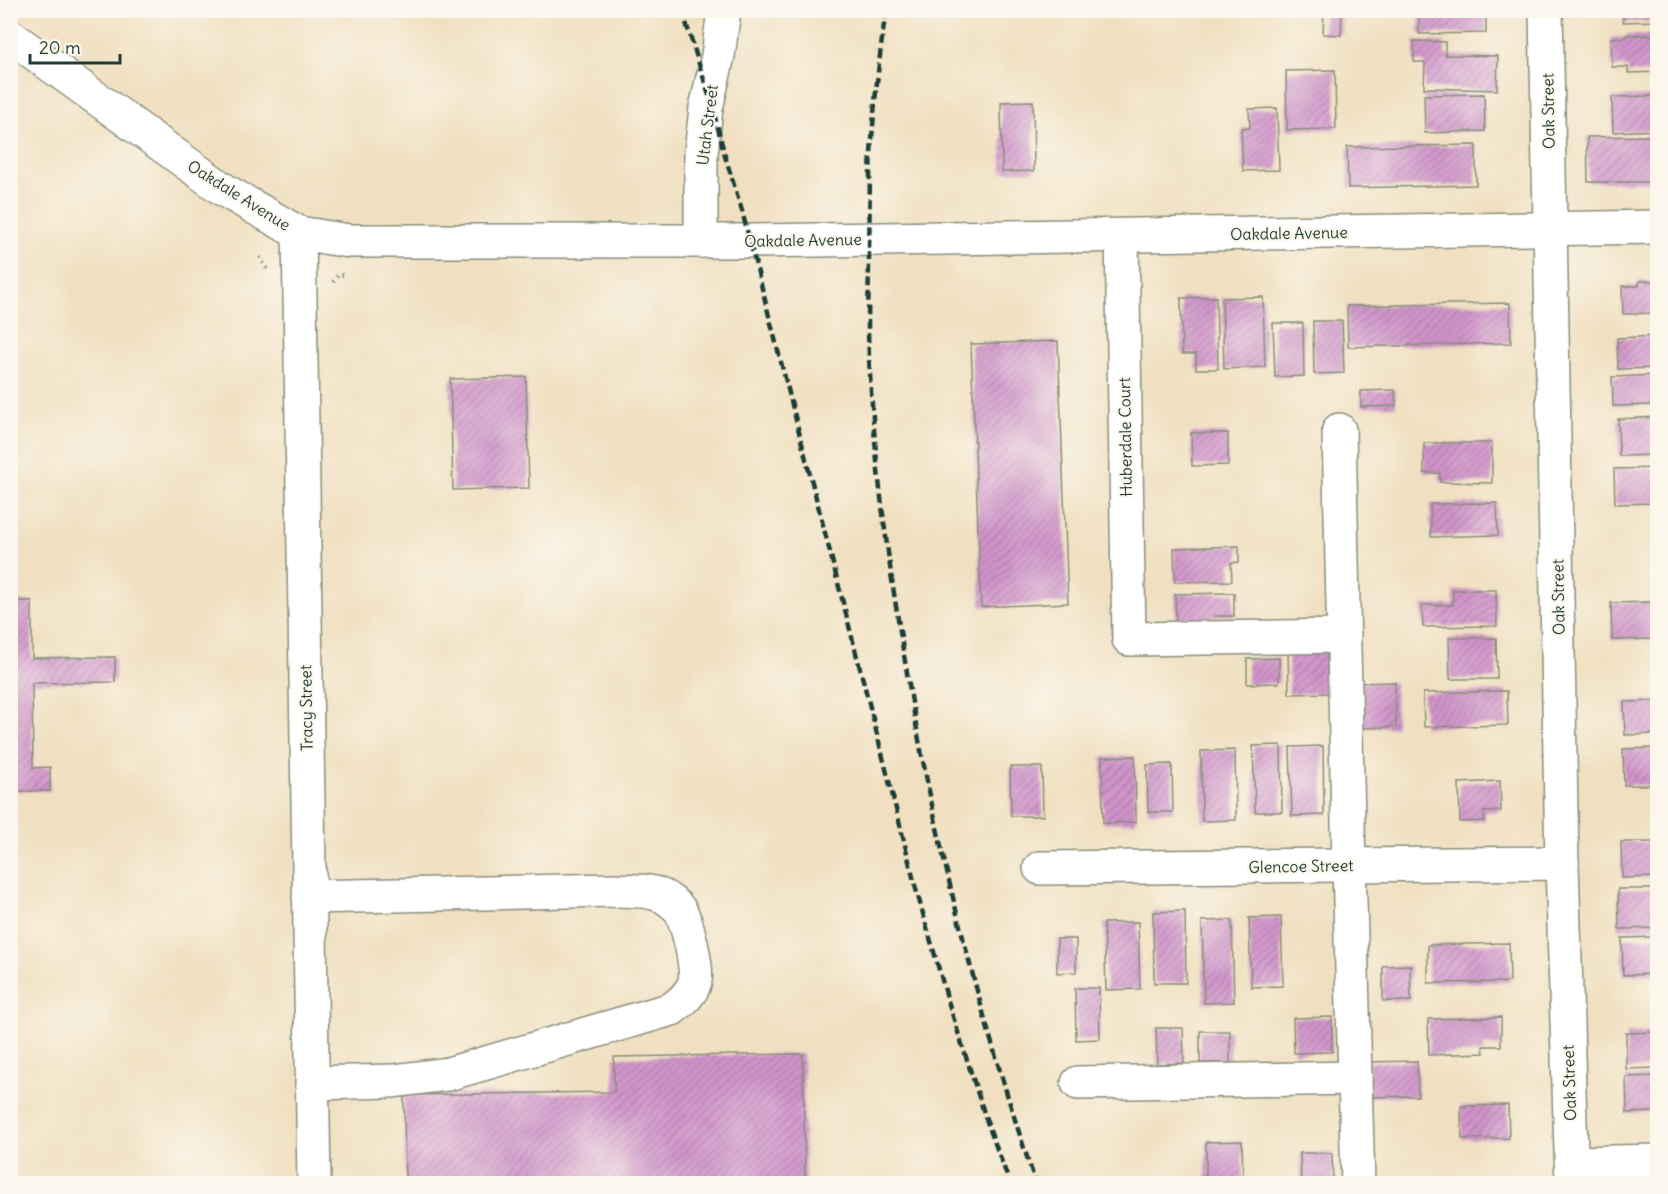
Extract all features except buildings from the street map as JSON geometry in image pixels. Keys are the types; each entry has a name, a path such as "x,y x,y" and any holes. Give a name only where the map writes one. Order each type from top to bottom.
{"street":[{"name":"Utah Street","path":"701,241 701,153 706,108 724,10"},
{"name":"Oak Street","path":"1546,10 1562,863 1572,1173"},
{"name":"Oakdale Avenue","path":"10,36 225,190 299,232 349,241 701,241 1658,227"},
{"name":"Tracy Street","path":"299,232 314,1184"},
{"name":"Huberdale Court","path":"1122,236 1129,639 1344,636"},
{"path":"1339,430 1358,1184"},
{"name":"Glencoe Street","path":"1040,868 1562,863"},
{"path":"309,897 646,891 663,897 679,909 695,962 695,981 687,997 672,1009 448,1074 393,1081 312,1083"},
{"path":"1078,1083 1355,1078"},
{"path":"1572,1173 1658,1161"}],"path":[{"path":"327,289 338,275 350,275"}],"railway":[{"path":"682,10 742,211 916,889 948,1001 986,1119 1010,1184"},
{"path":"886,10 871,154 868,333 873,417 887,543 918,733 960,928 996,1057 1036,1184"}]}
